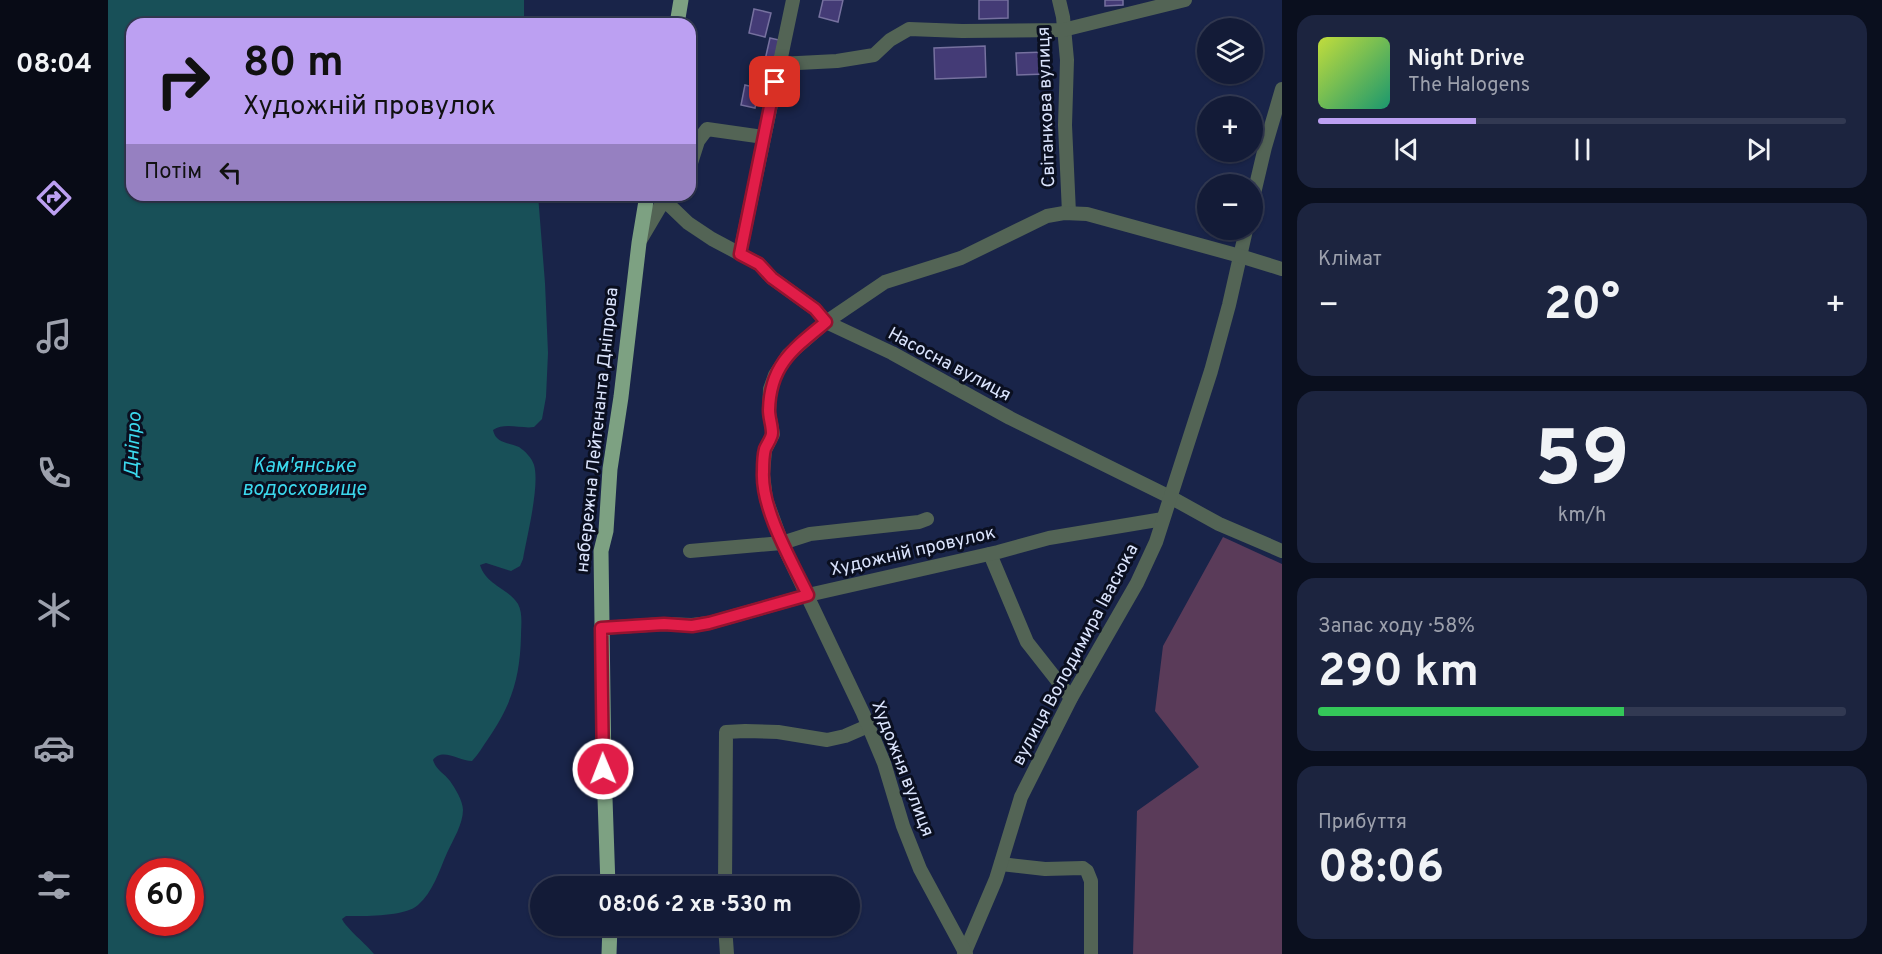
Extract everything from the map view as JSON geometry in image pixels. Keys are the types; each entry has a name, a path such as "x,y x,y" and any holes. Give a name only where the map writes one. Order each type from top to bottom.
{"main road":[{"path":"678,18 681,0"},
{"name":"набережна Лейтенанта Дніпрова","path":"608,876 603,769 601,551 606,531 610,469 646,201"},
{"path":"609,954 610,936"}],"street":[{"path":"740,254 793,0"},
{"name":"Світанкова вулиця","path":"1059,0 1063,16 1067,60 1065,125 1069,213"},
{"path":"779,64 837,62 874,55 890,40 909,29 1063,30 1185,0"},
{"path":"1259,174 1282,89"},
{"path":"696,147 707,129 764,137"},
{"name":"Насосна вулиця","path":"639,243 663,201"},
{"path":"639,243 665,201"},
{"name":"Насосна вулиця","path":"665,201 688,223 712,239 759,264 772,278 815,309 826,322 892,353 1010,418 1170,497 1219,525 1282,551"},
{"name":"Художня вулиця","path":"965,954 921,869 903,826 884,763 782,543 766,499 763,474 765,450 773,434 769,413 770,389 775,375 788,355 826,322 885,282 961,258 1047,216 1069,213 1087,214 1282,269"},
{"name":"вулиця Володимира Івасюка","path":"965,954 1001,864 1021,797 1071,698 1137,583 1156,542 1211,371 1244,240"},
{"path":"690,551 782,543 810,534 919,522 927,519"},
{"name":"Художній провулок","path":"601,628 664,624 692,626 709,623 808,595 990,554 1049,538 1164,519"},
{"path":"990,554 1027,642 1071,698"},
{"path":"725,876 726,732 778,732 827,740 845,736 868,726"},
{"path":"1001,864 1045,869 1083,868 1088,871 1091,881 1090,954"},
{"path":"726,936 727,954"}],"shaded area":[{"path":"1223,537 1282,564 1282,954 1133,954 1137,811 1199,767 1155,711 1163,646"}],"water":[{"name":"Кам'янське водосховище","path":"108,0 524,0 524,18 126,18 126,201 538,201 548,353 546,397 542,419 534,427 503,426 493,430 497,438 519,447 533,462 535,485 532,511 520,566 511,571 486,563 480,565 487,577 509,594 520,608 519,664 513,690 503,714 472,761 446,755 437,756 433,760 454,787 463,810 457,832 428,894 418,905 404,912 346,916 342,919 374,954 108,954"}],"building":[{"path":"823,0 843,0 838,22 819,17"},
{"path":"979,0 1008,0 1008,18 979,19"},
{"path":"1105,0 1123,0 1123,5 1105,6"},
{"path":"754,9 771,13 765,37 749,33"},
{"path":"770,38 779,40 774,62 765,60"},
{"path":"985,46 986,77 935,79 934,48"},
{"path":"1045,52 1046,74 1017,75 1016,53"},
{"path":"745,85 764,92 761,104 756,103 755,108 741,105"}],"route":[{"path":"603,769 601,628 664,624 692,626 808,595 782,543 766,499 763,474 765,450 773,434 769,413 770,389 775,375 788,355 826,322 815,309 772,278 759,264 740,254 775,82"}],"water label":[{"name":"Дніпро","path":"134,445"}]}
